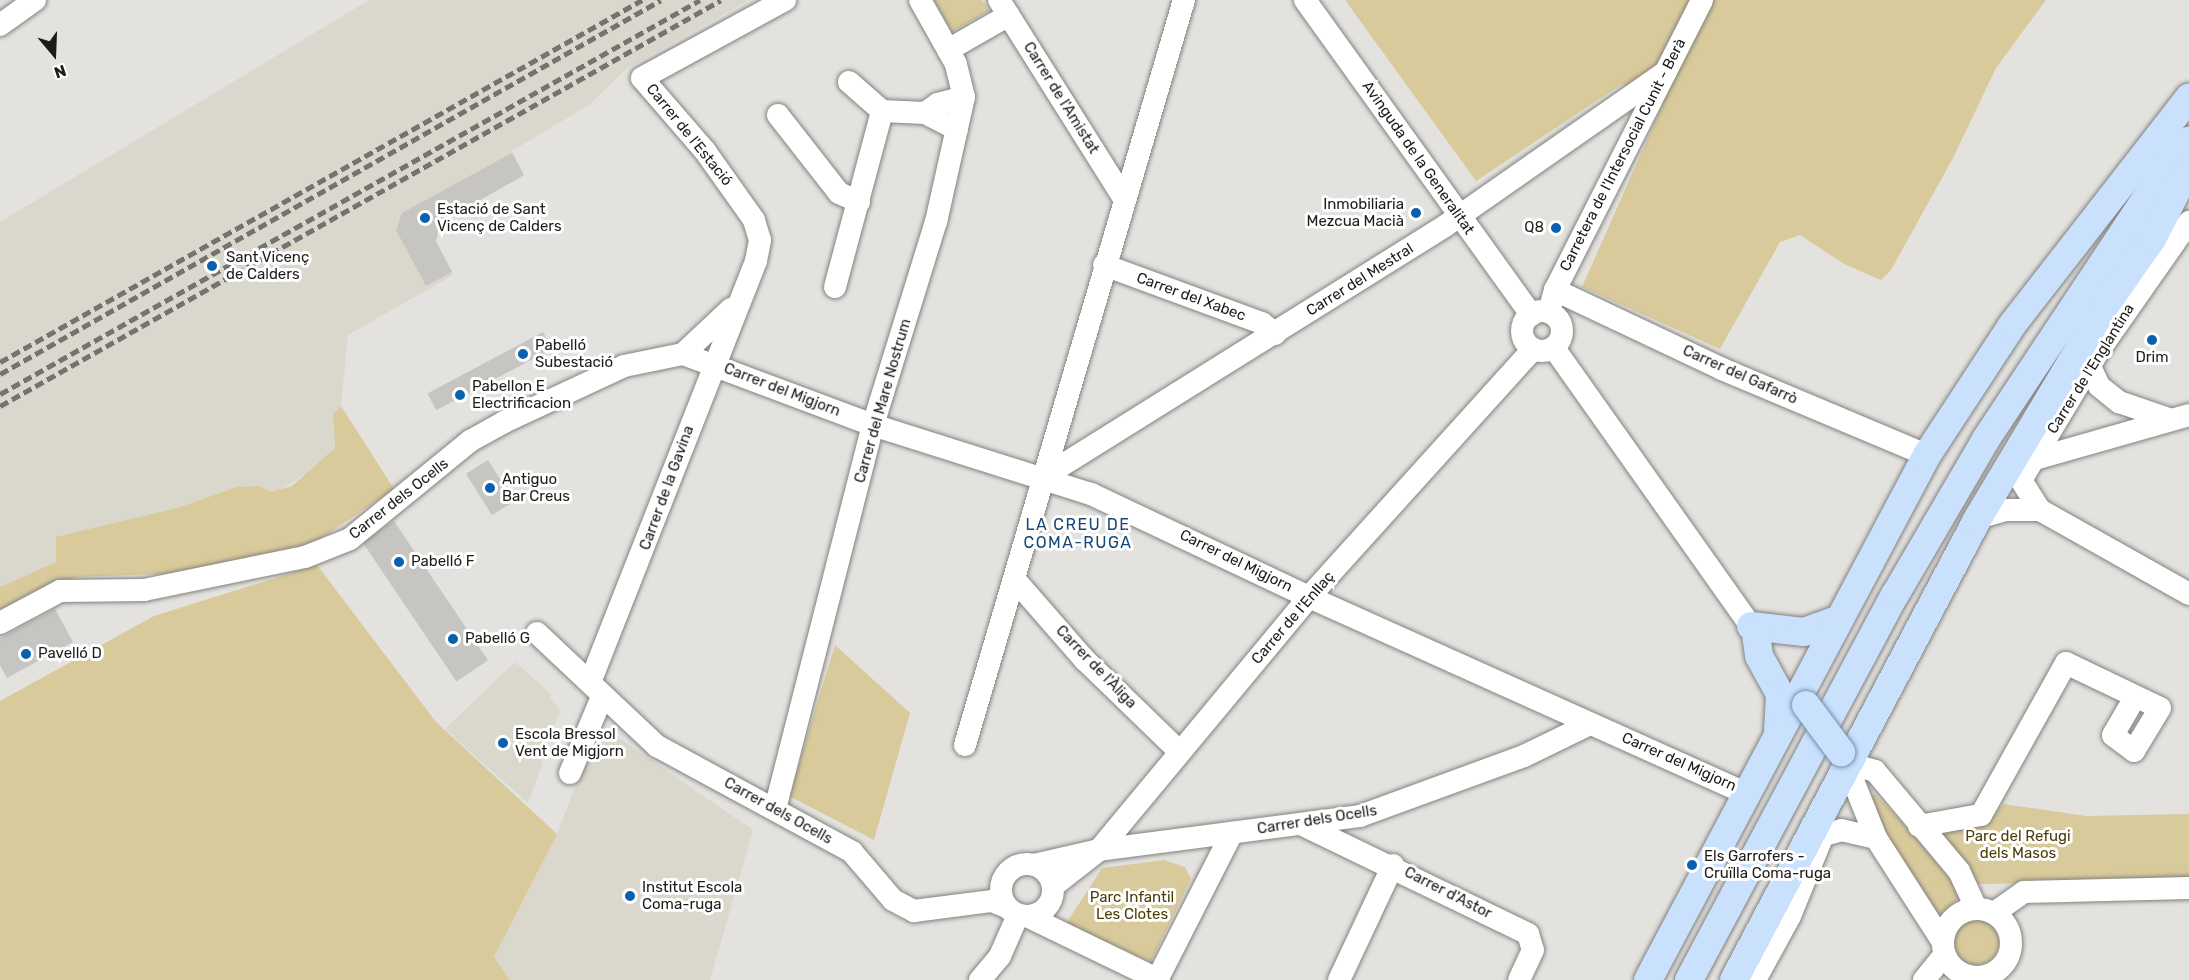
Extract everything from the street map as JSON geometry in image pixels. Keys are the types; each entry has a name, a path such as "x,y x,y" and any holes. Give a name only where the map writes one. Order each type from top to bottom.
{"main road":[{"path":"1648,980 1746,792 1802,699 1839,618 1927,455 2012,325 2189,98"},
{"path":"1689,980 1895,595 1986,439 2152,189 2189,141"},
{"path":"1734,980 1815,836 1844,757 1978,518 2012,478 2086,358 2189,167"},
{"path":"1753,630 1804,632 1839,618"},
{"path":"1753,630 1844,757"},
{"path":"1753,630 1759,656 1780,694 1778,736"}],"street":[{"path":"0,25 35,0"},
{"name":"Carrer de l'Estació","path":"760,240 754,220 705,151 642,78 784,0"},
{"path":"920,0 948,50 964,97 938,104 925,113"},
{"path":"965,745 1016,581 1123,196 1145,140 1184,0"},
{"name":"Avinguda de la Generalitat","path":"1305,0 1460,216 1540,314 1562,328 1544,348"},
{"name":"Carretera de l'Intersocial Cunit - Berà","path":"1544,348 1522,332 1540,314 1555,290 1702,0"},
{"path":"948,50 1004,8"},
{"name":"Carrer de l'Amistat","path":"1004,8 1123,196"},
{"name":"Carrer del Mestral","path":"1045,476 1460,216 1581,134 1666,72"},
{"path":"849,82 882,111 925,113 957,129"},
{"name":"Carrer del Mare Nostrum","path":"775,809 865,466 873,425 936,222 964,97"},
{"path":"835,287 882,111"},
{"path":"778,115 839,194 859,202"},
{"path":"1581,134 1608,130 1631,138"},
{"name":"Carrer de l'Englantina","path":"2012,478 2034,459 2086,358 2098,352 2189,222"},
{"name":"Carrer de la Gavina","path":"570,772 597,688 760,240"},
{"name":"Carrer del Xabec","path":"1104,265 1262,323 1275,334"},
{"name":"Carrer del Gafarrò","path":"1555,290 1722,369 1927,455"},
{"name":"Carrer de la Gavina","path":"683,354 699,343 741,296"},
{"path":"1544,348 1753,630"},
{"name":"Carrer de l'Enllaç","path":"1051,896 1099,850 1310,597 1544,348"},
{"name":"Carrer dels Ocells","path":"0,623 60,591 144,590 305,557 350,539 470,441 504,422 624,366 683,354 713,364"},
{"path":"2086,358 2099,386 2119,402 2180,417"},
{"name":"Carrer del Migjorn","path":"713,364 873,425 1045,476 1165,526 1310,597 1746,792"},
{"path":"2034,459 2180,417"},
{"path":"2012,478 2040,510 2189,594"},
{"path":"1978,518 2006,510 2040,510"},
{"name":"Carrer de l'Àliga","path":"1016,581 1085,660 1179,752"},
{"name":"Carrer dels Ocells","path":"537,633 657,746 852,852 893,900 914,911 943,904 992,901 1158,980"},
{"path":"1919,826 1981,814 2066,663 2134,699"},
{"name":"Carrer dels Ocells","path":"1034,865 1099,850 1303,825 1382,810 1524,756 1590,724"},
{"path":"1844,757 1875,771 1919,826 1959,870 1985,910 2011,939 2006,962 1997,976 1969,976 1952,967 1943,948 1876,838 1844,757"},
{"path":"1368,853 1368,829 1382,810"},
{"name":"Carrer d'Astor","path":"1303,825 1393,865 1528,934 1533,950 1520,980"},
{"path":"1755,980 1790,916 1815,836 1854,831 1876,838"},
{"path":"1158,980 1232,833"},
{"path":"1017,912 1001,889 1004,878 1019,865 1034,865 1049,875 1057,932"},
{"path":"1339,980 1393,865"},
{"path":"1924,980 1943,948 1953,918 1985,910 2024,892 2189,888"},
{"path":"980,980 1000,956 1017,912 1051,896"}],"shaded area":[{"path":"369,0 749,0 627,68 589,105 512,151 524,175 440,223 436,241 453,275 348,335 341,406 333,414 335,448 320,465 281,489 270,493 260,486 237,487 177,508 0,587 0,222"},
{"name":"Escola Bressol Vent de Migjorn","path":"515,662 551,694 549,698 561,710 539,756 543,762 528,803 445,729"},
{"name":"Institut Escola Coma-ruga","path":"596,732 616,736 753,830 710,980 510,980 494,957 557,834"}],"green space":[{"path":"934,0 982,0 989,11 952,32"},
{"path":"1345,0 2046,0 1996,68 1953,158 1891,270 1881,280 1844,264 1800,235 1780,242 1720,349 1582,287 1663,104 1622,84 1476,181"},
{"path":"341,406 394,489 311,545 216,572 76,577 0,614 0,587 56,562 56,537 177,508 237,487 260,486 270,492 292,486 335,448 333,414"},
{"path":"317,565 436,722 557,834 494,957 510,980 0,980 0,701 154,616"},
{"path":"835,645 910,713 874,840 789,796"},
{"path":"1875,794 1932,854 1956,888 1959,897 1942,914 1925,910 1867,797"},
{"name":"Parc del Refugi dels Masos","path":"2004,804 2086,816 2189,814 2189,881 1973,884 1936,832 1982,826"},
{"name":"Parc Infantil Les Clotes","path":"1164,860 1185,867 1191,879 1151,962 1066,924 1102,868"},
{"path":"1976,919 1992,926 1999,942 1992,958 1976,965 1960,958 1953,942 1960,926"}],"building":[{"name":"Estació de Sant Vicenç de Calders","path":"512,153 524,175 440,223 436,241 452,272 426,286 396,230 402,213"},
{"path":"543,332 552,349 436,410 427,394"},
{"name":"Antiguo Bar Creus","path":"488,460 514,502 492,515 466,474"},
{"path":"394,521 488,660 456,682 362,542"},
{"name":"Pavelló D","path":"55,609 73,642 7,678 0,665 0,638"}],"railway":[{"path":"0,362 642,0"},
{"path":"0,374 661,0"},
{"path":"0,394 700,0"},
{"path":"0,406 721,0"}],"place":[{"name":"Inmobiliaria Mezcua Macià","path":"1416,213"},
{"name":"Estació de Sant Vicenç de Calders","path":"425,218"},
{"name":"Q8","path":"1556,228"},
{"name":"Sant Vicenç de Calders","path":"212,266"},
{"name":"Drim","path":"2152,340"},
{"name":"Pabelló Subestació","path":"523,354"},
{"name":"Pabellon E Electrificacion","path":"460,395"},
{"name":"Antiguo Bar Creus","path":"490,488"},
{"name":"Pabelló F","path":"399,562"},
{"name":"Pabelló G","path":"453,639"},
{"name":"Pavelló D","path":"26,654"},
{"name":"Escola Bressol Vent de Migjorn","path":"503,743"},
{"name":"Els Garrofers - Cruïlla Coma-ruga","path":"1692,865"},
{"name":"Institut Escola Coma-ruga","path":"630,896"}],"district":[{"name":"LA CREU DE COMA-RUGA","path":"1078,534"}]}
